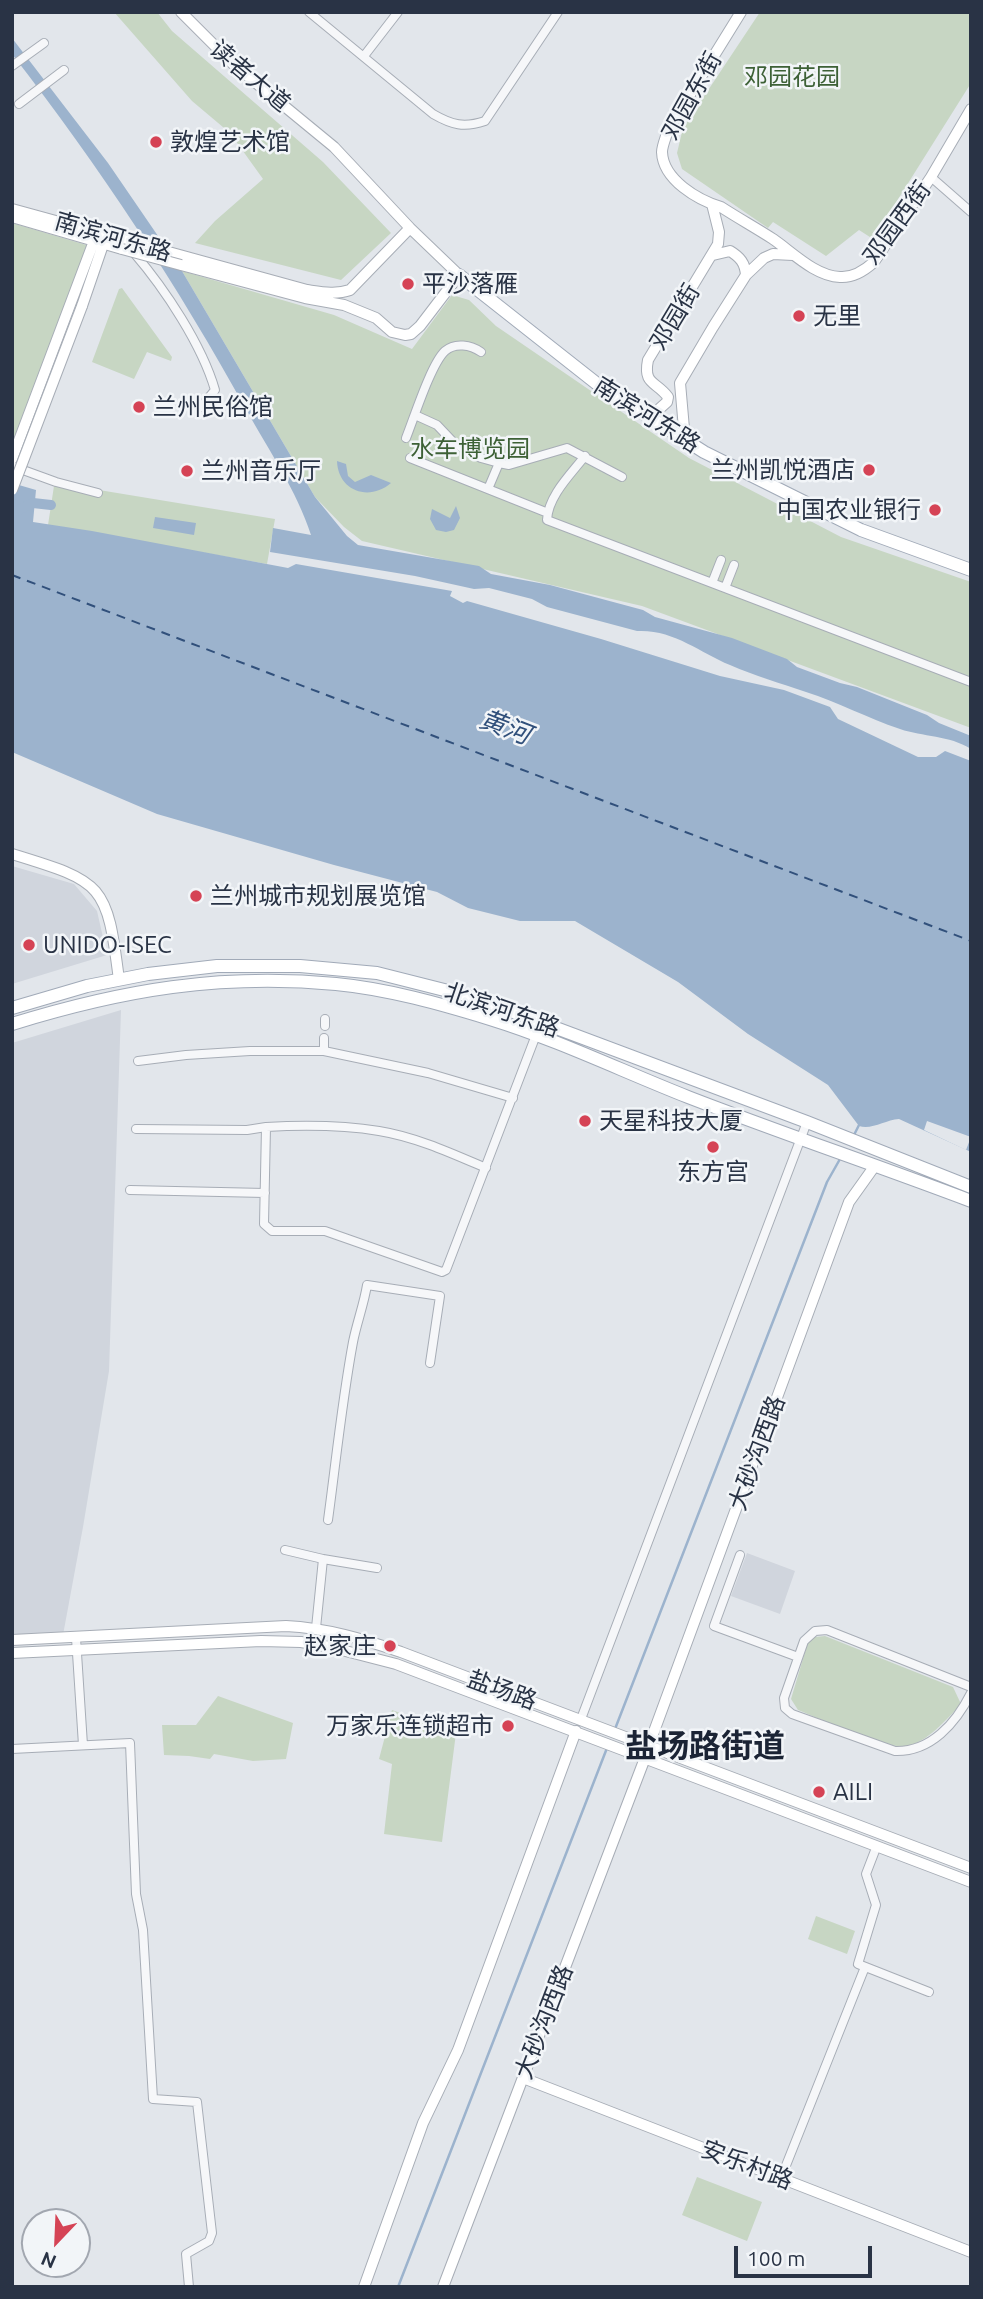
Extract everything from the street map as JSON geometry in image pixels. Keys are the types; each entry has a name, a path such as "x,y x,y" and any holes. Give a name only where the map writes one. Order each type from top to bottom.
{"main road":[{"name":"邓园东街","path":"741,12 673,120 662,153 668,171 680,185 776,241 793,255"},
{"name":"读者大道","path":"183,13 233,64 334,147 410,228"},
{"name":"邓园西街","path":"793,255 827,274 840,277 855,275 865,270 874,262 931,177 971,110"},
{"name":"邓园街","path":"649,418 667,402 668,397 649,380 646,370 648,360 718,244 719,232 712,204"},
{"name":"南滨河东路","path":"12,209 123,245 305,298 344,305 376,318 393,332 405,335 411,334 420,326 459,275"},
{"name":"南滨河东路","path":"12,217 100,238"},
{"name":"南滨河东路","path":"182,261 307,290 342,293 357,284 410,228 459,275 596,383 685,440 861,530 971,570"},
{"path":"12,490 100,238"},
{"path":"712,255 730,251 742,260 746,275"},
{"name":"邓园街","path":"685,440 680,383 746,275 764,258 773,254 793,255"},
{"path":"12,459 77,304"},
{"path":"12,854 80,877 95,890 106,906 112,924 119,980"},
{"name":"北滨河东路","path":"12,1008 87,986 217,966 300,966 377,973 476,998 813,1124 971,1187"},
{"name":"北滨河东路","path":"12,1024 107,997 216,982 288,981 337,984 399,995 536,1035 690,1098 971,1201"},
{"name":"大砂沟西路","path":"649,1745 849,1202 874,1167"},
{"name":"盐场路","path":"12,1653 76,1643 286,1626 316,1628 401,1652 971,1868"},
{"name":"盐场路","path":"12,1640 76,1643 261,1641 311,1644 362,1654 396,1664 576,1731 971,1882"},
{"path":"364,2287 423,2123 458,2050 576,1731"},
{"name":"大砂沟西路","path":"443,2287 645,1758"},
{"name":"安乐村路","path":"523,2078 971,2252"}],"street":[{"path":"309,12 433,114 451,125 470,126 485,121 558,12"},
{"path":"364,56 398,12"},
{"path":"12,66 41,45"},
{"path":"22,101 61,73"},
{"path":"931,177 971,212"},
{"path":"123,245 153,276 208,367 215,390 201,407"},
{"path":"405,438 437,362 446,350 458,345 472,346 481,352"},
{"path":"415,415 438,425 455,444 481,458 509,465 567,448 622,477"},
{"path":"585,456 556,493 547,520 971,682"},
{"path":"410,458 548,513"},
{"path":"488,489 499,463"},
{"path":"12,467 98,493"},
{"path":"712,583 721,560"},
{"path":"725,588 734,565"},
{"path":"266,1127 264,1224 272,1231 325,1231 442,1272 446,1270 536,1035"},
{"path":"324,1038 324,1051"},
{"path":"138,1061 250,1051 324,1051 428,1073 513,1098"},
{"path":"581,1719 813,1124"},
{"path":"136,1129 247,1130 301,1125 379,1131 434,1146 486,1168"},
{"path":"130,1190 265,1193"},
{"path":"328,1520 352,1346 360,1306 368,1285 440,1296 429,1363"},
{"path":"285,1550 377,1568"},
{"path":"740,1555 714,1626 798,1657"},
{"path":"316,1628 323,1559"},
{"path":"971,1687 827,1630 815,1631 804,1641 784,1698 785,1708 792,1714 895,1751 910,1751 933,1740 961,1713 971,1693"},
{"path":"76,1643 83,1745"},
{"path":"12,1749 130,1743 136,1894 143,1930 153,2099 197,2102 211,2220 212,2233 209,2241 186,2253 189,2287"},
{"path":"876,1847 866,1874 876,1905 858,1964 929,1993"},
{"path":"781,2178 865,1967"}],"shaded area":[{"path":"12,866 74,884 97,911 107,955 12,984"},
{"path":"121,1010 109,1371 83,1527 63,1635 12,1636 12,1043"},
{"path":"747,1553 795,1571 780,1614 731,1596"}],"green space":[{"path":"114,12 157,12 172,31 323,162 391,233 341,280 195,243 215,221 263,179 230,133 192,101"},
{"name":"邓园花园","path":"760,12 971,12 971,83 873,239 859,230 826,256 773,222 768,228 682,169 677,153 683,128"},
{"path":"12,223 93,247 12,451"},
{"name":"水车博览园","path":"182,271 334,315 412,349 452,295 469,300 496,326 689,458 841,537 971,582 971,728 642,606 362,541 315,497"},
{"path":"122,288 172,357 171,361 147,352 134,379 92,362 119,289"},
{"path":"54,486 98,493 99,490 275,519 267,564 48,525"},
{"path":"825,1636 953,1687 961,1704 929,1735 906,1746 869,1739 798,1710 791,1699 808,1642 815,1637"},
{"path":"218,1696 293,1723 286,1759 253,1761 214,1754 210,1759 164,1755 162,1725 196,1725"},
{"path":"392,1710 456,1733 442,1842 384,1834 392,1764 379,1759"},
{"path":"816,1916 855,1931 847,1954 808,1939"},
{"path":"697,2177 762,2202 747,2241 682,2215"}],"water":[{"path":"12,38 108,163 182,271 315,497 347,536 358,545 479,566 491,574 550,585 732,638 787,659 797,667 927,715 971,736 971,749 954,741 888,725 818,696 739,669 674,637 637,631 489,588 474,589 415,576 270,552 273,528 311,535 290,487 166,273 107,184 12,54"},
{"path":"337,461 346,464 348,476 355,482 371,475 391,483 373,492 356,490 343,480"},
{"name":"黄河","path":"12,483 36,490 33,522 288,568 296,564 452,591 450,596 463,603 467,601 601,639 720,676 784,690 830,707 838,719 918,757 936,757 945,751 971,761 971,1152 899,1119 869,1127 859,1126 828,1085 748,1034 678,982 575,921 520,921 468,908 437,892 157,814 12,752"},
{"path":"456,506 460,518 454,530 436,530 430,519 432,509 450,518"},
{"path":"155,517 196,523 194,535 153,528"}],"pier":[{"path":"927,1121 971,1137 966,1150 924,1130"}],"waterway":[{"path":"12,513 33,503 51,505"},
{"path":"854,1135 860,1123"},
{"path":"615,1729 827,1182 840,1159"},
{"path":"398,2287 607,1748"}],"ferry route":[{"path":"12,575 971,941"}],"place":[{"name":"敦煌艺术馆","path":"156,142"},
{"name":"平沙落雁","path":"408,284"},
{"name":"无里","path":"799,316"},
{"name":"兰州民俗馆","path":"139,407"},
{"name":"兰州凯悦酒店","path":"869,470"},
{"name":"兰州音乐厅","path":"187,471"},
{"name":"中国农业银行","path":"935,510"},
{"name":"兰州城市规划展览馆","path":"196,896"},
{"name":"UNIDO-ISEC","path":"29,945"},
{"name":"天星科技大厦","path":"585,1121"},
{"name":"东方宫","path":"713,1147"},
{"name":"赵家庄","path":"390,1646"},
{"name":"万家乐连锁超市","path":"508,1726"},
{"name":"AILI","path":"819,1792"}],"district":[{"name":"盐场路街道","path":"705,1746"}]}
